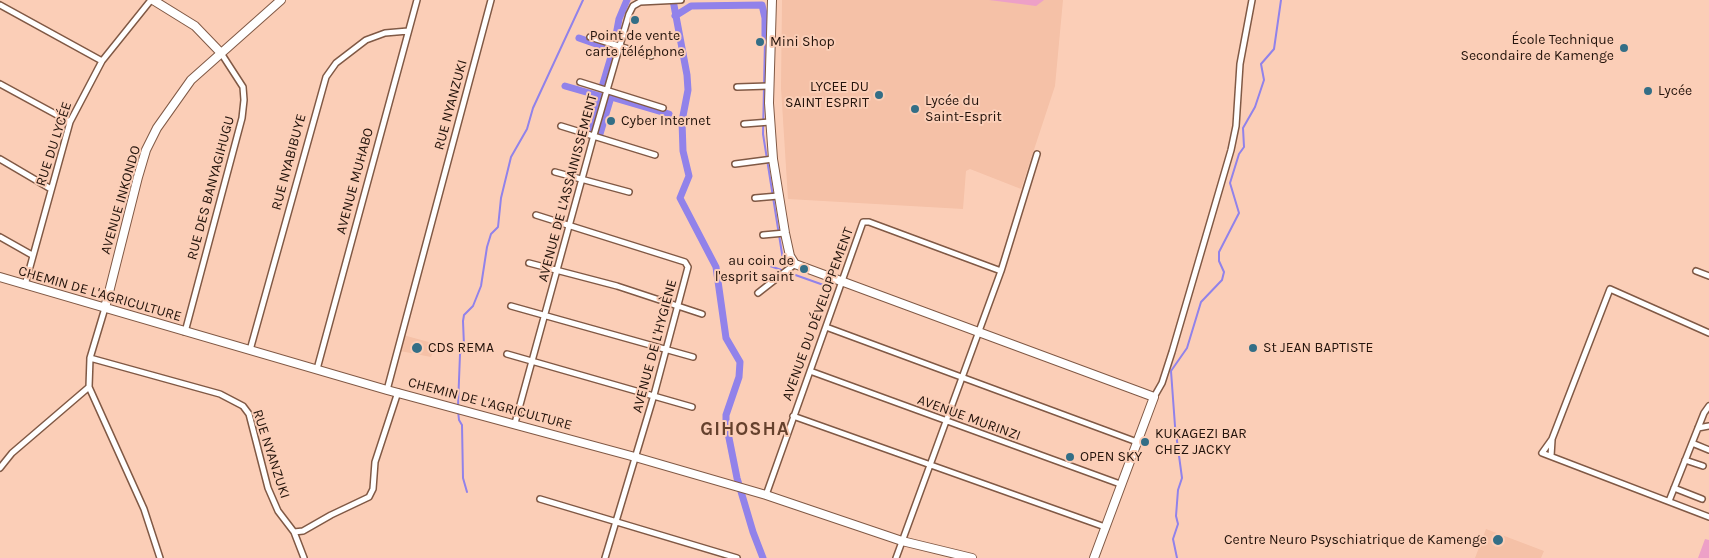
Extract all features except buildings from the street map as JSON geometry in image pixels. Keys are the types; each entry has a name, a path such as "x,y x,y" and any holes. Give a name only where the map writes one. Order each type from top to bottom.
{"street":[{"path":"152,0 186,18 210,39 221,53"},
{"name":"RUE DU LYCÉE","path":"25,285 70,122 102,61 152,0"},
{"name":"AVENUE INKONDO","path":"105,308 146,150 157,128 191,80 281,0"},
{"name":"AVENUE MUHABO","path":"317,369 417,0"},
{"name":"RUE NYANZUKI","path":"387,390 491,0"},
{"name":"AVENUE DE L'ASSAINISSEMENT","path":"515,423 619,45 633,6 640,2 681,0"},
{"path":"772,0 769,86 773,159 785,233 790,256 795,264 1154,397"},
{"path":"1094,558 1120,484 1154,397 1162,383 1231,150 1236,126 1240,64 1252,0"},
{"path":"0,6 102,61"},
{"name":"RUE NYABIBUYE","path":"250,350 326,77 336,63 366,40 385,33 408,31"},
{"path":"590,36 651,56"},
{"name":"RUE DES BANYAGIHUGU","path":"185,332 243,109 243,87 221,53"},
{"path":"580,82 663,108"},
{"path":"0,84 70,122"},
{"path":"737,87 769,86"},
{"path":"744,124 770,122"},
{"path":"561,126 655,154"},
{"path":"896,558 1001,271 1037,154"},
{"path":"0,159 51,189"},
{"path":"735,164 773,159"},
{"path":"555,172 583,178 629,192"},
{"path":"755,198 778,196"},
{"name":"AVENUE DE L'HYGIÈNE","path":"536,215 686,262 688,267 654,395 605,558"},
{"name":"AVENUE DU DÉVELOPPEMENT","path":"766,495 861,225 866,221 1001,271"},
{"path":"762,235 785,233"},
{"path":"0,237 32,255"},
{"path":"529,263 678,304 702,314"},
{"path":"758,293 795,264"},
{"path":"1696,271 1709,276"},
{"name":"CHEMIN DE L'AGRICULTURE","path":"0,277 387,390 515,423 729,484 902,540 972,558"},
{"path":"1709,333 1610,290 1552,439 1542,453 1709,517"},
{"path":"511,306 693,357"},
{"path":"105,308 90,358 89,388 144,509 160,558"},
{"path":"826,327 1137,442"},
{"path":"507,354 692,407"},
{"name":"RUE NYANZUKI","path":"90,358 220,394 243,406 249,414 268,488 278,511 294,532 304,558"},
{"name":"AVENUE MURINZI","path":"810,371 1120,484"},
{"path":"0,468 12,453 89,388"},
{"path":"294,532 303,531 330,514 369,497 372,489 375,462 398,392"},
{"path":"1668,501 1709,406"},
{"path":"793,416 931,464 1104,528"},
{"path":"1698,428 1709,426"},
{"path":"1551,456 1552,439"},
{"path":"1692,443 1709,450"},
{"path":"1685,460 1703,466"},
{"path":"1674,488 1702,499"},
{"path":"540,500 617,521 737,558"}],"shaded area":[{"name":"Lycée du Saint-Esprit","path":"782,0 1063,0 1055,86 1021,189 970,169 966,171 963,209 788,199 781,88"},
{"path":"989,0 1044,0 1036,6"},
{"name":"CDS REMA","path":"403,335 436,344 431,357 400,351"},
{"name":"Centre Neuro Psyschiatrique de Kamenge","path":"1486,529 1544,551 1541,558 1475,558"},
{"path":"1705,539 1709,540 1709,558 1698,558"}],"waterway":[{"path":"458,406 460,354 464,346 464,315 473,306 481,286 487,247 491,234 498,227 501,198 511,157 527,129 533,108 583,0"},
{"path":"615,41 619,19 627,0"},
{"path":"673,0 688,90 682,121 683,151 689,176 680,198 716,267 726,338 740,362 739,377 726,415 726,423 737,478 763,558"},
{"path":"1177,558 1173,539 1178,524 1176,516 1178,490 1182,478 1175,426 1171,371 1187,348 1201,302 1222,280 1224,272 1219,261 1219,252 1239,213 1230,183 1239,154 1244,147 1243,128 1255,107 1264,80 1261,64 1274,49 1281,0"},
{"path":"675,16 691,6 762,5 765,18 765,39"},
{"path":"579,38 613,50 602,87"},
{"path":"765,39 763,134 783,260"},
{"path":"565,86 600,96 588,133"},
{"path":"600,134 611,97 669,114"},
{"path":"756,261 832,288"},
{"path":"458,411 459,420 462,425 463,478 467,492"}],"place":[{"name":"Point de vente carte téléphone","path":"635,20"},
{"name":"Mini Shop","path":"760,42"},
{"name":"École Technique Secondaire de Kamenge","path":"1624,48"},
{"name":"Lycée","path":"1648,91"},
{"name":"LYCEE DU SAINT ESPRIT","path":"879,95"},
{"name":"Lycée du Saint-Esprit","path":"915,109"},
{"name":"Cyber Internet","path":"611,121"},
{"name":"au coin de l'esprit saint","path":"804,269"},
{"name":"CDS REMA","path":"417,348"},
{"name":"St JEAN BAPTISTE","path":"1253,348"},
{"name":"KUKAGEZI BAR CHEZ JACKY","path":"1145,442"},
{"name":"OPEN SKY","path":"1070,457"},
{"name":"Centre Neuro Psyschiatrique de Kamenge","path":"1498,540"}],"district":[{"name":"GIHOSHA","path":"745,430"}]}
